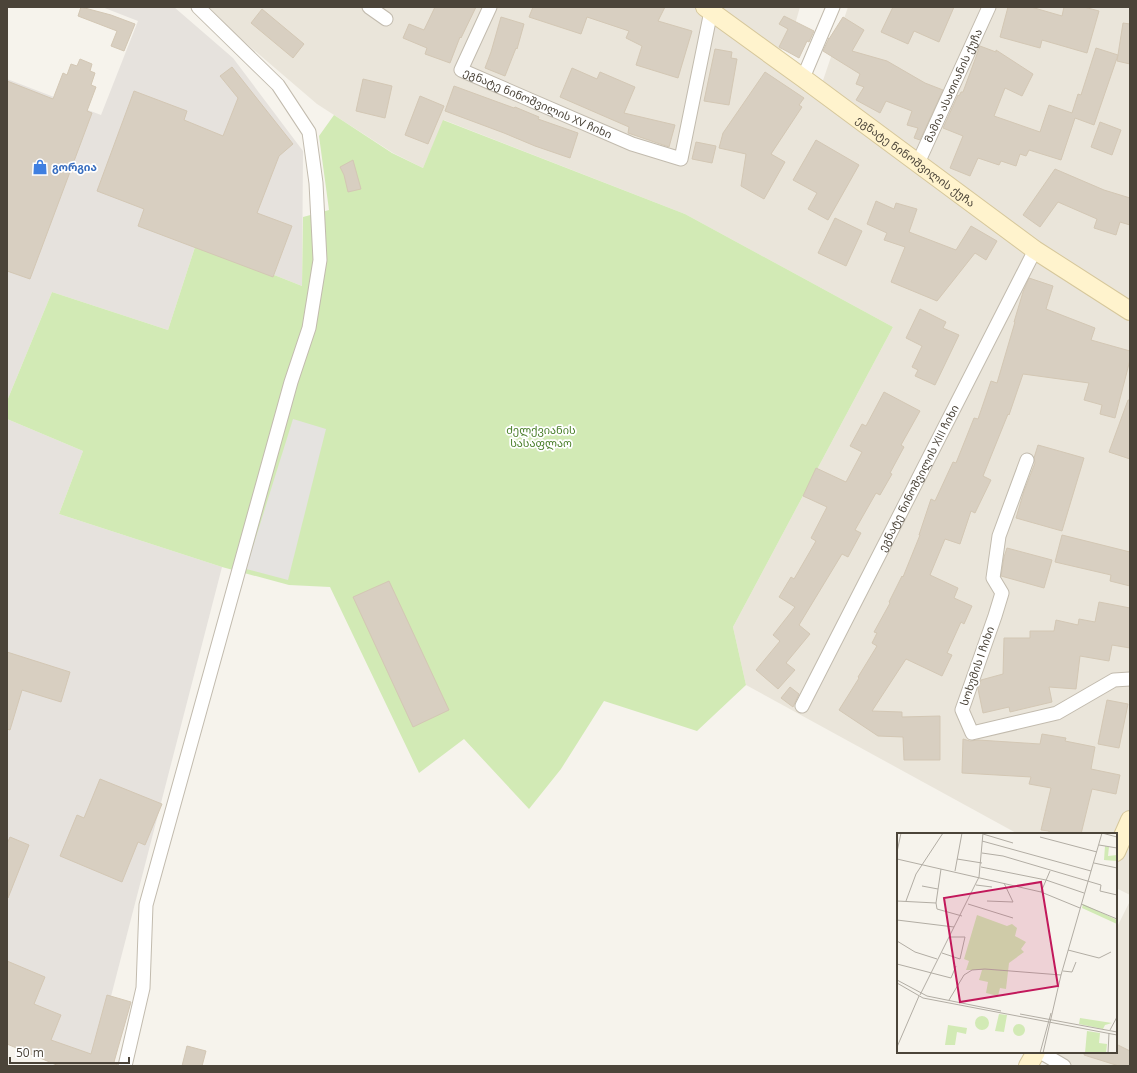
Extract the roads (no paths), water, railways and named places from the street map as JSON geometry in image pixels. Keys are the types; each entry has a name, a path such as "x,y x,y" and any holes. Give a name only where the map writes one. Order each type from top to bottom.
{"main road":[{"name":"ეგნატე ნინოშვილის ქუჩა","path":"708,9 804,78 1035,250 1130,311"},
{"path":"1117,850 1130,820"},
{"path":"1028,1066 1035,1053"}],"street":[{"path":"124,1066 143,988 146,905 291,382 309,328 320,260 316,183 309,132 278,85 198,7"},
{"path":"369,7 386,19"},
{"name":"ეგნატე ნინოშვილის XV ჩიხი","path":"490,7 461,70 632,144 681,159 708,9"},
{"path":"804,78 833,7"},
{"name":"მამია ასათიანის ქუჩა","path":"918,163 988,7"},
{"name":"ეგნატე ნინოშვილის XIII ჩიხი","path":"802,706 1035,250"},
{"name":"სოხუმის I ჩიხი","path":"1027,460 999,536 992,578 1002,594 962,710 972,734 1057,713 1114,680 1130,679"},
{"path":"1042,1053 1064,1066"}],"place":[{"name":"გორგია","path":"40,167"}],"park label":[{"name":"ძელქვიანის სასაფლაო","path":"541,436"}]}
